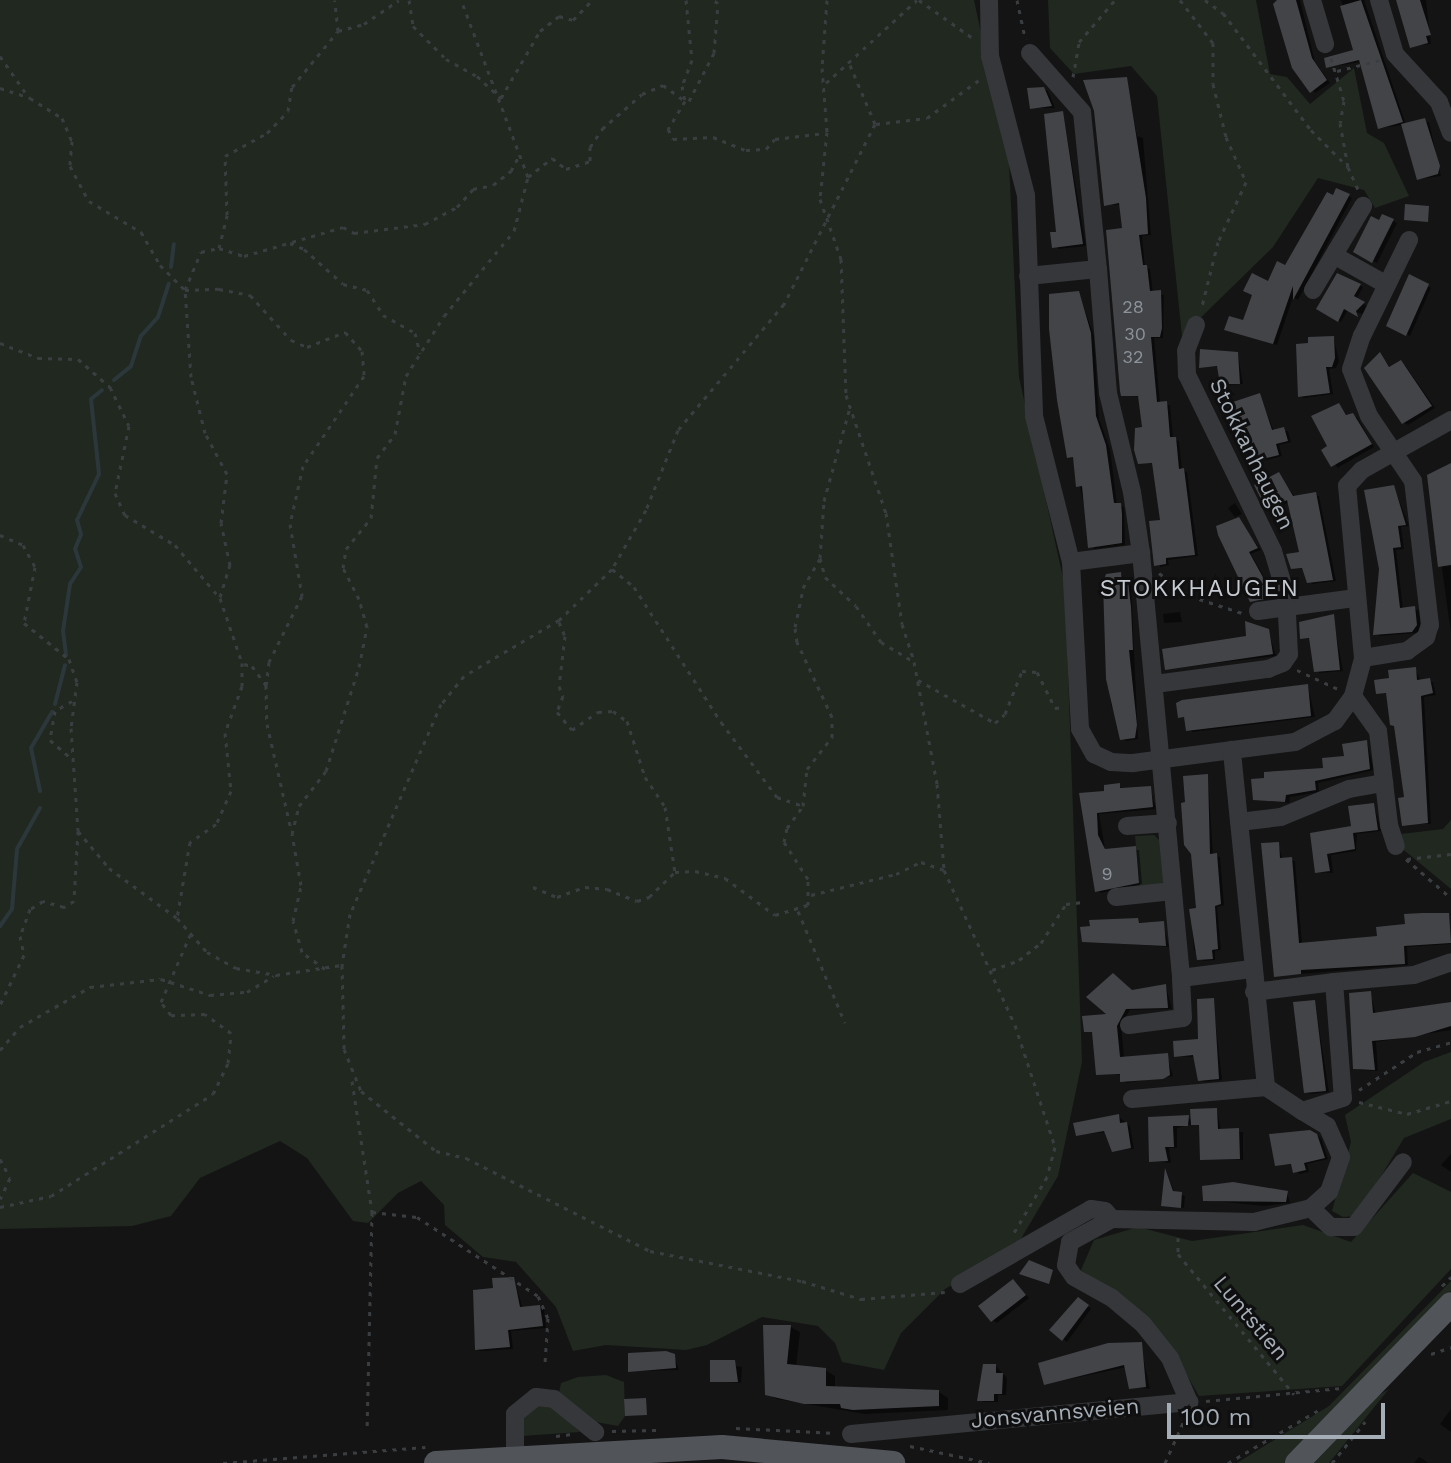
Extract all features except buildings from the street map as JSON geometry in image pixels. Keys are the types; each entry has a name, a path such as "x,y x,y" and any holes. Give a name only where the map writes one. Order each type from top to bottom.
{"main road":[{"path":"1297,1463 1446,1296"},
{"path":"437,1454 515,1448 722,1447 895,1453"}],"street":[{"path":"989,0 988,42 1023,176 1034,416 1071,562 1080,729 1094,754 1122,763 1232,750 1308,739 1335,721 1353,696 1363,658 1345,493 1356,474 1451,420"},
{"path":"1312,0 1325,44"},
{"path":"1379,0 1395,54 1439,102 1451,133"},
{"path":"1030,53 1070,93 1084,122 1108,393 1132,492 1164,759 1183,1018 1129,1025"},
{"path":"1313,290 1337,257 1363,206"},
{"path":"1363,658 1407,651 1426,637 1430,625 1415,488 1405,465 1392,454 1359,395 1351,369 1409,240"},
{"path":"1337,257 1387,285"},
{"path":"1028,276 1098,269"},
{"name":"Stokkanhaugen","path":"1196,325 1186,351 1190,382 1254,507 1287,605 1290,647 1283,663"},
{"path":"1071,562 1141,560"},
{"path":"1258,611 1356,598"},
{"path":"1155,684 1283,663"},
{"path":"1353,696 1378,731 1384,783 1401,853"},
{"path":"1232,750 1251,969 1266,1087"},
{"path":"1239,822 1281,817 1349,789 1384,783"},
{"path":"1127,826 1168,823"},
{"path":"1116,897 1173,891"},
{"path":"1254,992 1414,975 1451,962"},
{"path":"1181,978 1251,969"},
{"path":"1302,1111 1343,1098 1334,982"},
{"path":"1132,1099 1266,1087 1327,1126 1341,1157 1329,1192 1311,1208 1254,1222 1112,1219 1070,1242 1066,1265 1074,1277 1112,1298 1143,1324 1170,1358 1189,1402"},
{"path":"1311,1208 1331,1227 1354,1227 1403,1162"},
{"path":"960,1284 1084,1212 1099,1208 1112,1219"},
{"path":"515,1448 515,1414 536,1397 554,1399 595,1432"},
{"name":"Jonsvannsveien","path":"851,1434 1189,1402"}],"path":[{"path":"335,0 338,31"},
{"path":"219,248 227,215 225,156 267,133 288,111 292,87 338,31 364,24 399,0"},
{"path":"409,0 413,26 446,59 477,76 501,98"},
{"path":"292,834 299,806 326,771 359,667 367,627 359,599 343,568 344,559 371,518 377,458 395,434 406,376 420,353 514,231 528,177 501,98 461,0"},
{"path":"501,98 540,31 559,16 573,20 592,0"},
{"path":"686,0 692,60 682,86 687,101"},
{"path":"713,0 718,3 714,53 668,129 673,139 713,137 746,150 766,149 775,139 827,132"},
{"path":"827,0 827,132 820,199 841,259 843,381 886,513 902,624 918,680 937,784 944,870 960,914 992,970 1055,1147 1047,1177 1007,1243"},
{"path":"826,83 850,65 918,0 970,38 988,42"},
{"path":"1070,93 1079,42 1115,0"},
{"path":"1180,0 1213,43 1213,84 1226,137 1246,182 1218,242 1196,325"},
{"path":"1205,0 1223,13 1311,130 1348,167"},
{"path":"1325,44 1337,71 1348,167 1363,206"},
{"path":"1337,71 1395,54"},
{"path":"0,56 30,98"},
{"path":"850,65 875,124"},
{"path":"875,124 927,118 994,69"},
{"path":"528,177 552,158 566,169 590,161 590,147 602,129 642,94 663,85 687,101"},
{"path":"0,88 30,98 62,118 72,141 70,166 89,201 141,232 160,265 185,290 219,289 250,295 291,340 307,347 345,332 362,351 364,376 303,466 290,524 302,596 269,662 266,685 267,724 301,885 293,921 302,952 325,969"},
{"path":"367,1427 372,1212 352,1077 344,1049 342,965 357,894 383,848 448,692 470,672 559,620 612,569 646,510 678,430 784,304 875,124"},
{"path":"220,598 230,565 221,523 227,474 205,433 191,377 185,290 201,252 219,248 244,256 343,227 354,233 425,224 457,207 473,189 493,185 511,171 520,154"},
{"path":"289,243 304,249 343,284 367,290 383,315 415,333 420,353"},
{"path":"0,343 38,358 78,359 110,387 129,426 115,493 125,515 175,545 220,598 242,663 242,686 225,733 231,791 216,824 190,842 177,918"},
{"path":"850,407 824,501 820,558 825,577 856,606 881,642 914,662"},
{"path":"0,535 23,545 35,567 24,623 69,659 77,682 72,701 78,831 74,901 64,907 43,901 30,909 20,936 24,955 0,1005"},
{"path":"811,895 808,879 784,842 787,828 803,806 807,769 832,737 832,717 797,642 795,627 803,588 820,558"},
{"path":"1141,560 1190,596 1226,611 1258,611"},
{"path":"612,569 634,587 728,732 777,797 803,806"},
{"path":"559,620 565,636 559,686 563,696 557,712 572,730 592,713 613,711 627,721 645,777 665,807 675,872"},
{"path":"242,663 252,666 266,685"},
{"path":"1283,663 1353,696"},
{"path":"918,680 995,723 1005,714 1022,671 1037,672 1055,708 1078,706"},
{"path":"72,701 55,711 50,740 74,761"},
{"path":"78,831 109,868 177,918 207,952 236,968 276,975 342,965"},
{"path":"1401,853 1451,854"},
{"path":"1401,853 1451,898"},
{"path":"675,872 725,878 775,915 798,911 811,895 896,874 921,862 944,870"},
{"path":"533,887 557,897 585,887 607,889 637,901 649,897 675,872"},
{"path":"992,970 1019,960 1041,943 1066,904 1083,902"},
{"path":"798,911 845,1023"},
{"path":"0,1207 51,1196 213,1094 228,1063 231,1033 205,1014 171,1015 161,1002 172,983 191,933"},
{"path":"0,1050 20,1027 90,987 161,979 210,995 247,992 276,975"},
{"path":"1343,1098 1417,1052 1451,1042"},
{"path":"352,1077 381,1110 436,1151 466,1158 650,1251 802,1281 861,1299 931,1296 960,1284"},
{"path":"1343,1098 1407,1114 1451,1101"},
{"path":"0,1159 10,1178 0,1199"},
{"path":"372,1212 417,1217 538,1296 548,1318 545,1363"},
{"name":"Luntstien","path":"1179,1219 1178,1254 1294,1394"},
{"path":"1446,1296 1451,1277"},
{"path":"1165,1463 1184,1427 1189,1402 1344,1388 1286,1433 1228,1463"},
{"path":"515,1448 595,1432"},
{"path":"895,1453 989,1463"},
{"path":"223,1463 437,1454"}],"shaded area":[{"path":"0,0 974,0 1009,162 1019,377 1065,587 1082,1062 1058,1176 1015,1249 945,1289 901,1333 884,1370 842,1362 835,1343 818,1326 762,1317 707,1345 686,1350 606,1345 573,1351 556,1307 516,1262 483,1257 445,1225 444,1205 421,1181 398,1193 368,1223 353,1221 307,1158 280,1141 200,1178 171,1216 132,1226 0,1229"},
{"path":"1048,0 1256,0 1270,74 1287,77 1310,104 1354,68 1367,133 1384,143 1409,196 1375,208 1364,190 1318,178 1273,247 1182,336 1157,96 1131,66 1074,74 1050,48"},
{"path":"1451,820 1451,889 1399,846 1401,834 1443,829"},
{"path":"1154,835 1161,842 1165,879 1160,887 1140,888 1135,836"},
{"path":"1451,1052 1451,1119 1404,1138 1357,1216 1343,1217 1332,1211 1351,1142 1345,1115 1424,1062"},
{"path":"1413,1173 1451,1192 1451,1269 1342,1386 1199,1396 1167,1341 1135,1308 1081,1270 1094,1240 1138,1227 1192,1241 1303,1225 1351,1242"},
{"path":"1451,1281 1451,1291 1285,1463 1237,1463 1329,1406"},
{"path":"606,1375 624,1382 625,1416 618,1426 590,1421 559,1393 561,1383 578,1377"},
{"path":"1389,1389 1329,1463 1310,1463 1366,1403"},
{"path":"547,1402 580,1432 522,1436 521,1414"}],"waterway":[{"path":"171,267 174,244"},
{"path":"114,380 131,366 141,336 158,317 169,284"},
{"path":"66,655 63,631 70,584 81,567 75,549 81,534 77,520 99,474 91,399 102,390"},
{"path":"55,704 65,665"},
{"path":"40,791 31,748 52,712"},
{"path":"0,926 12,909 17,849 40,808"}],"district":[{"name":"STOKKHAUGEN","path":"1200,589"}]}
